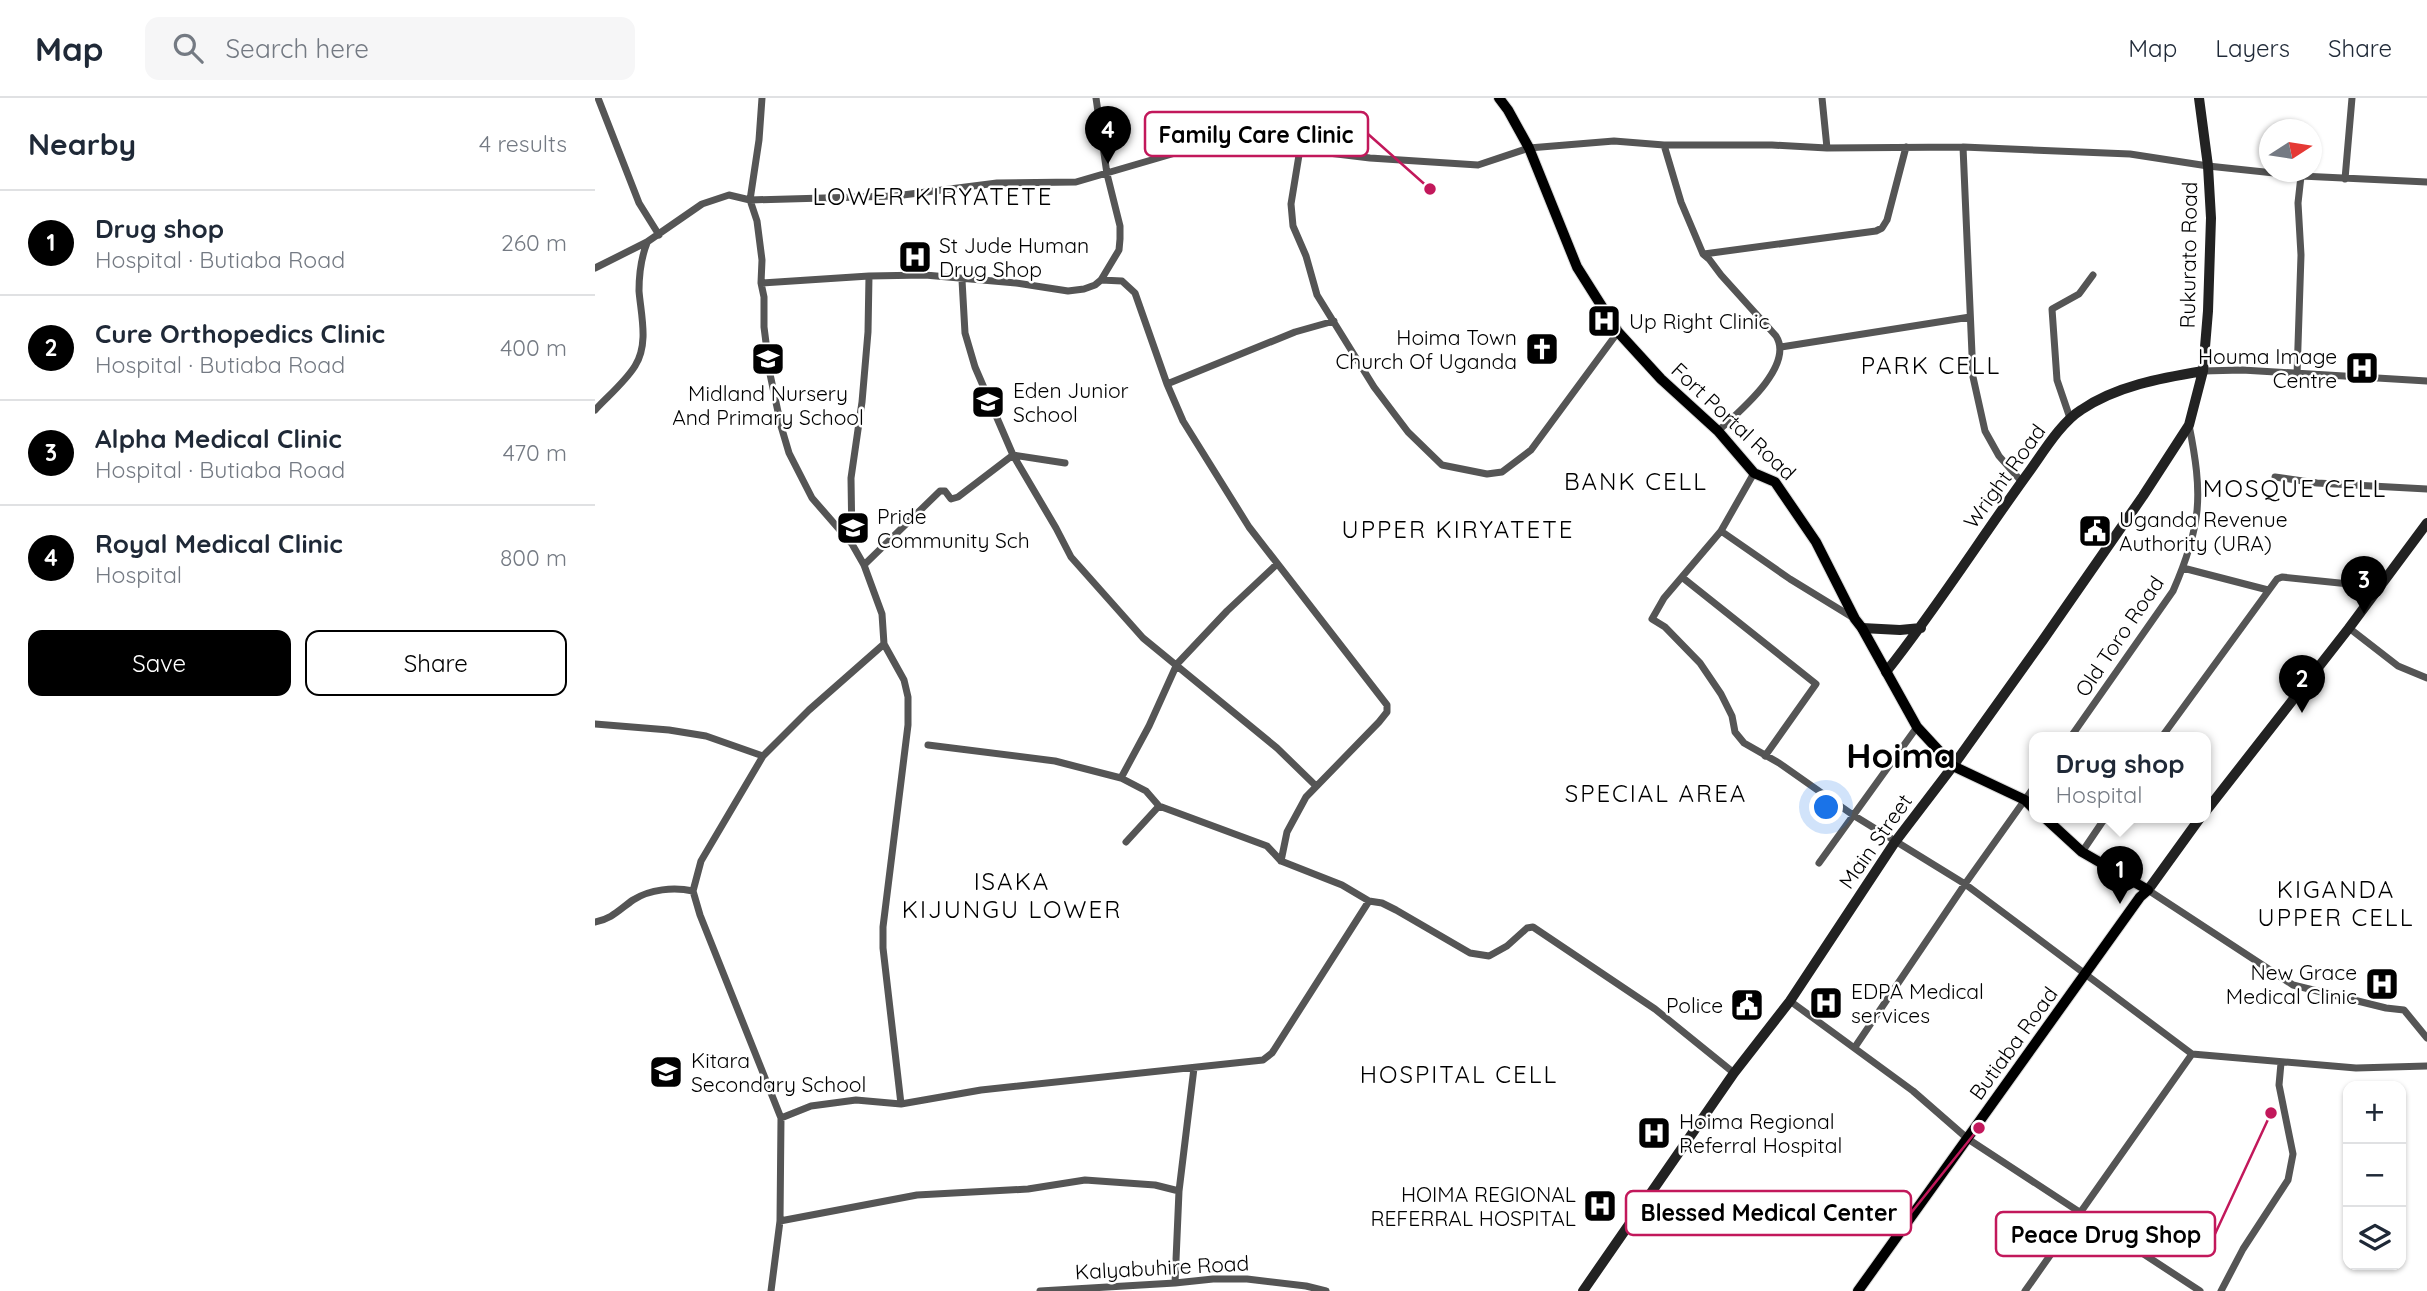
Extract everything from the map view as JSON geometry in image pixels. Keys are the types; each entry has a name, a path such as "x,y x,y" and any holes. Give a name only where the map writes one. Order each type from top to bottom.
{"main road":[{"name":"Fort Portal Road","path":"1499,98 1529,148 1577,267 1618,332 1661,379 1718,431 1754,473 1775,482 1815,542 1917,727 1953,766"},
{"path":"1953,766 2029,804"},
{"path":"2050,823 2082,852 2148,890"},
{"name":"Butiaba Road","path":"1858,1291 2140,897 2148,890"}],"street":[{"path":"598,98 639,203 659,235"},
{"path":"761,98 759,140 750,200 757,221 770,374 781,426 789,453 812,498 852,544 864,565 882,614 884,644 904,680 908,697 908,725 883,927 883,948 901,1104"},
{"path":"761,283 925,275 1016,283 1068,291 1084,289 1101,279 1119,250 1120,239 1120,226 1107,174 1096,98"},
{"path":"1822,98 1827,148"},
{"name":"Rukurato Road","path":"2199,98 2208,166 2211,231 2203,371"},
{"path":"2345,179 2352,98"},
{"path":"595,268 659,235 702,204 729,195 750,200 895,196 997,183 1076,182 1189,149 1254,144 1370,158 1478,165 1529,148 1614,141 1664,145 1827,148 1963,147 2130,154 2259,171"},
{"path":"1664,145 1681,202 1703,254 1776,335 1781,347 1778,362 1766,382 1718,431"},
{"path":"1703,254 1876,232 1887,220 1906,147"},
{"path":"1963,147 1973,377 1982,420 1999,456 2022,482"},
{"path":"1300,149 1290,204 1293,226 1306,256 1317,295 1374,387 1408,432 1442,465 1487,474 1502,472 1531,450 1618,332"},
{"path":"2322,177 2427,183"},
{"path":"2297,375 2300,182"},
{"path":"595,410 635,367 640,356 643,325 639,288 642,256 647,242"},
{"path":"2070,418 2056,380 2051,315 2055,307 2083,290 2093,275"},
{"path":"852,544 851,478 862,402 868,332 869,276"},
{"path":"1101,279 1122,281 1135,293 1183,421 1249,527 1387,705 1387,712 1379,722 1306,797 1287,832 1281,861"},
{"path":"962,280 962,303 968,344 975,367 1013,455 1070,557 1143,638 1277,748 1315,785"},
{"path":"1781,347 1970,317"},
{"path":"1167,384 1272,341 1334,321"},
{"path":"2203,371 2242,370 2427,381"},
{"name":"Wright Road","path":"1886,672 1921,628 2022,482 2070,418 2092,404 2151,381 2203,371"},
{"name":"Main Street","path":"1584,1291 1734,1073 1790,1001 1895,842 1953,766 2136,508 2189,425 2203,371"},
{"name":"Old Toro Road","path":"2074,732 2173,591 2183,568 2197,522 2199,503 2197,467 2189,425"},
{"path":"864,565 940,491 944,491 951,499 955,498 1013,455 1065,463"},
{"path":"1754,473 1721,531 1664,598 1652,619 1665,627 1700,663 1721,694 1732,716 1735,732 1744,743 1779,763 1895,842 1965,884 2192,1054 2356,1068 2427,1066"},
{"path":"2275,477 2317,483 2427,488"},
{"path":"2211,805 2427,523"},
{"path":"1721,531 1859,623 1877,630 1921,628"},
{"path":"1121,778 1149,726 1177,664 1227,611 1277,564"},
{"path":"2183,568 2268,590"},
{"path":"2165,732 2274,580 2282,577 2359,585 2377,591"},
{"path":"1683,578 1816,684 1765,756"},
{"path":"2349,628 2398,666 2427,678"},
{"path":"771,1291 780,1221 781,1118 700,915 693,891 701,861 763,756 809,710 884,644"},
{"path":"595,724 706,736 763,756"},
{"path":"1819,863 1917,727"},
{"path":"928,744 1055,761 1121,778 1146,791 1159,806 1267,846 1281,861 1342,885 1369,901 1382,903 1470,953 1489,956 1507,946 1527,928 1533,927 1655,1009 1734,1073"},
{"path":"1854,1047 2029,795"},
{"path":"1126,842 1159,806"},
{"path":"2082,852 2102,823"},
{"name":"Butiaba Road","path":"2148,890 2196,823"},
{"path":"595,922 611,918 634,899 645,894 677,888 693,891"},
{"path":"2148,890 2293,985 2404,1010 2427,1038"},
{"path":"781,1118 811,1106 856,1100 901,1104 981,1090 1263,1060 1268,1058 1369,901"},
{"path":"1790,1001 1913,1091 1968,1139 2200,1291"},
{"path":"2025,1291 2192,1054"},
{"path":"2221,1291 2243,1249 2288,1180 2293,1154 2279,1085 2281,1063"},
{"path":"1175,1283 1179,1191 1194,1068"},
{"path":"780,1221 917,1195 1028,1189 1085,1180 1155,1185 1179,1191"},
{"name":"Kalyabuhire Road","path":"1040,1291 1247,1279 1326,1291"}],"place":[{"name":"Royal Medical Clinic","path":"1108,164"},
{"name":"Family Care Clinic","path":"1430,189"},
{"name":"St Jude Human Drug Shop","path":"915,257"},
{"name":"Up Right Clinic","path":"1604,321"},
{"name":"Hoima Town Church Of Uganda","path":"1542,349"},
{"name":"Midland Nursery And Primary School","path":"768,359"},
{"name":"Houma Image Centre","path":"2362,368"},
{"name":"Eden Junior School","path":"988,402"},
{"name":"Pride Community Sch","path":"853,528"},
{"name":"Uganda Revenue Authority (URA)","path":"2095,531"},
{"name":"Alpha Medical Clinic","path":"2364,614"},
{"name":"Cure Orthopedics Clinic","path":"2302,713"},
{"name":"Drug shop","path":"2120,904"},
{"name":"New Grace Medical Clinic","path":"2382,984"},
{"name":"EDPA Medical services","path":"1826,1003"},
{"name":"Police","path":"1747,1005"},
{"name":"Kitara Secondary School","path":"666,1072"},
{"name":"Peace Drug Shop","path":"2271,1113"},
{"name":"Blessed Medical Center","path":"1979,1128"},
{"name":"Hoima Regional Referral Hospital","path":"1654,1133"},
{"name":"HOIMA REGIONAL REFERRAL HOSPITAL","path":"1600,1206"}],"district":[{"name":"LOWER KIRYATETE","path":"933,196"},
{"name":"PARK CELL","path":"1931,365"},
{"name":"BANK CELL","path":"1636,481"},
{"name":"MOSQUE CELL","path":"2295,488"},
{"name":"UPPER KIRYATETE","path":"1458,529"},
{"name":"Hoima","path":"1901,755"},
{"name":"SPECIAL AREA","path":"1656,793"},
{"name":"ISAKA KIJUNGU LOWER","path":"1012,895"},
{"name":"KIGANDA UPPER CELL","path":"2336,903"},
{"name":"HOSPITAL CELL","path":"1459,1074"}]}
